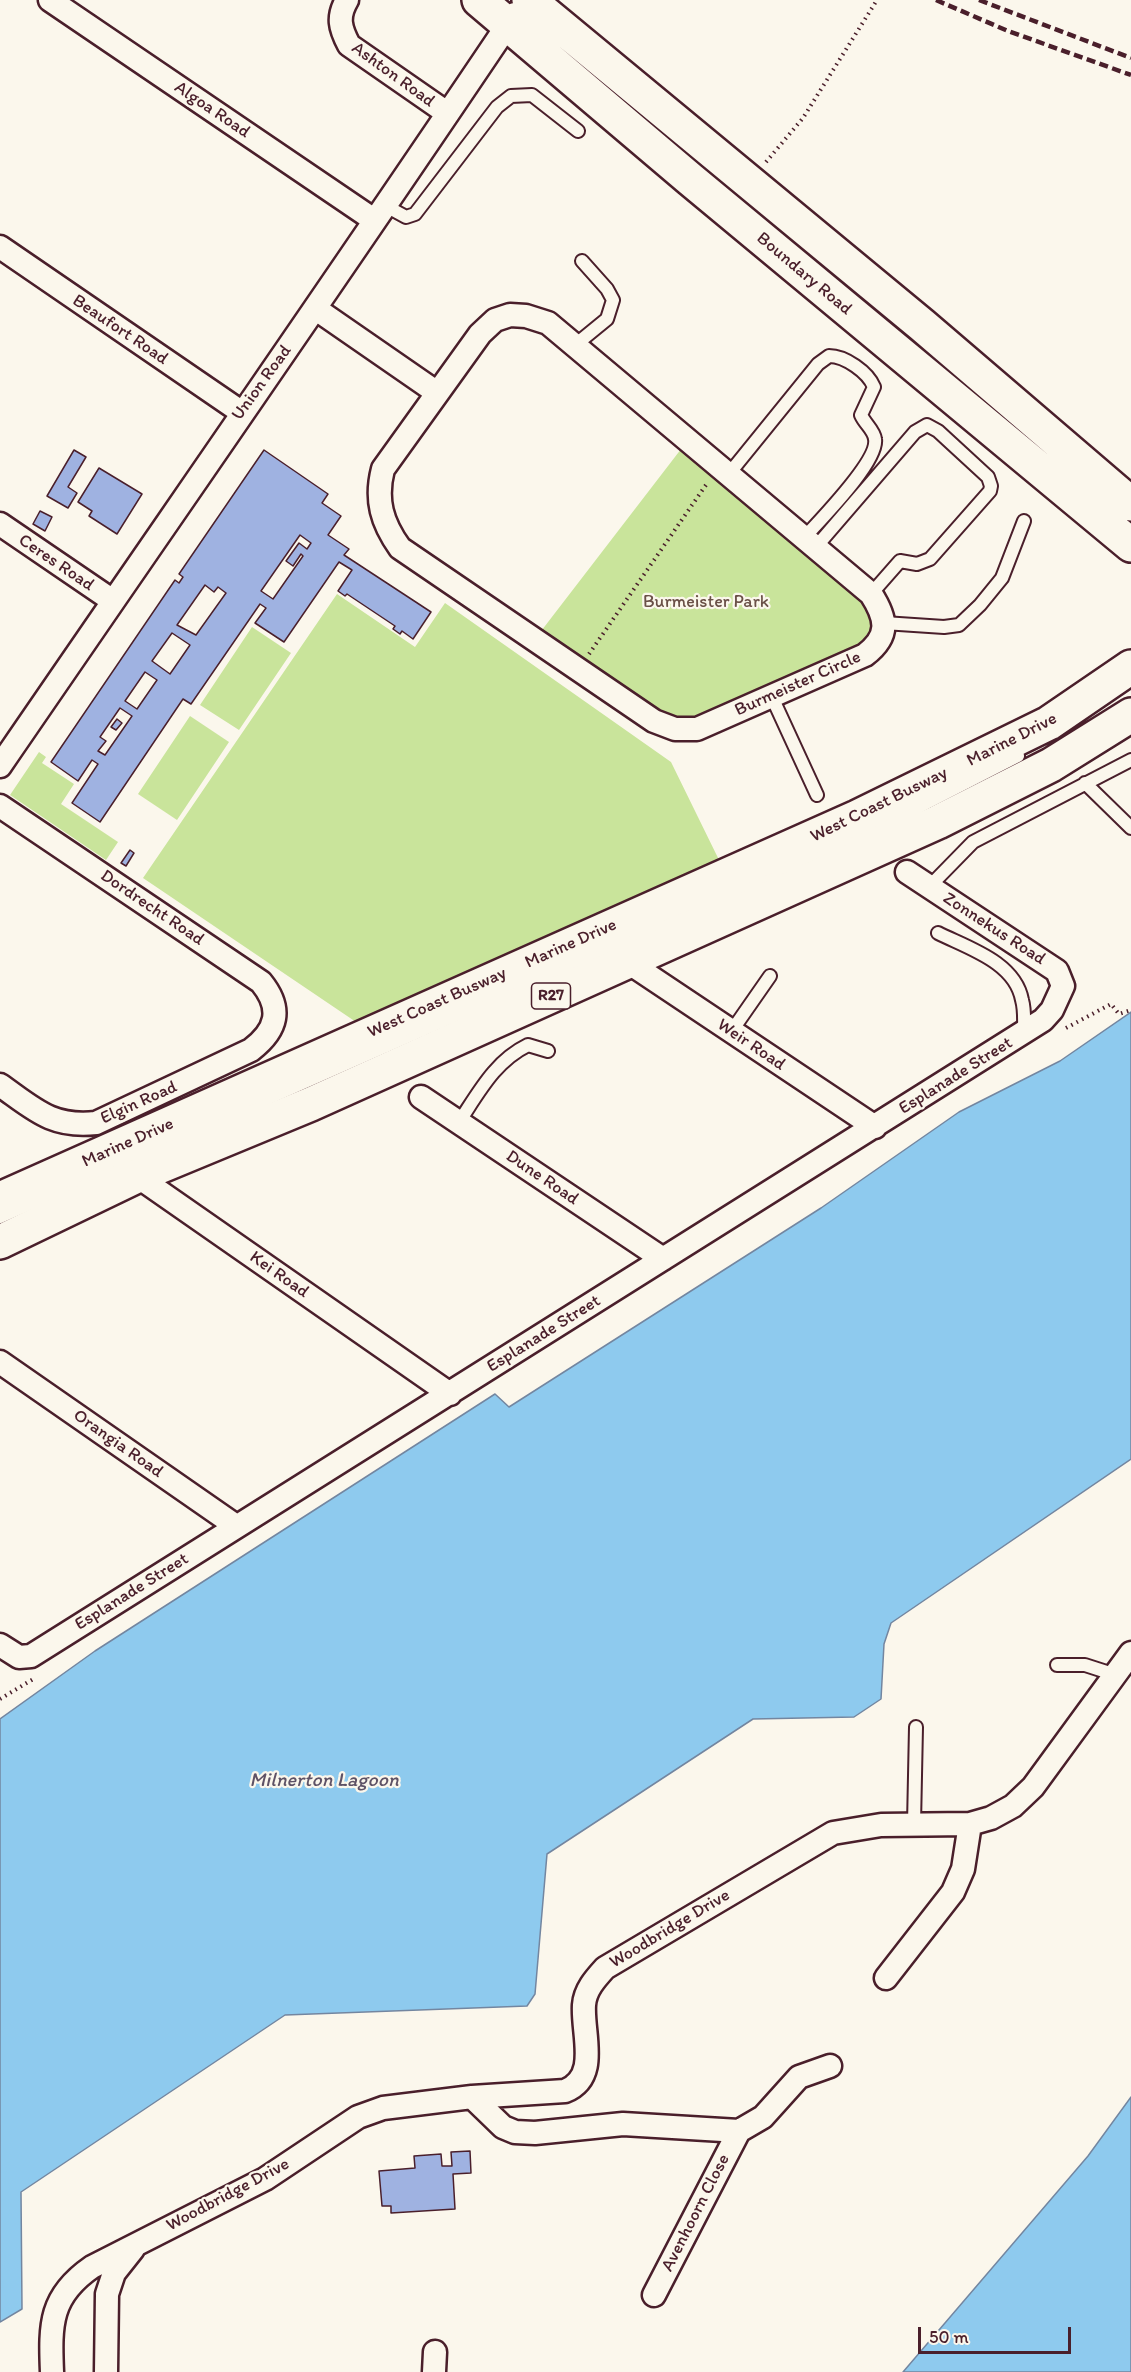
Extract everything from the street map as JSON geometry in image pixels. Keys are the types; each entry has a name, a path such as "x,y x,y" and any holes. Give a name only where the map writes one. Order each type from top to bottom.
{"main road":[{"name":"Boundary Road","path":"479,0 520,8 922,325 1131,504"},
{"name":"Boundary Road","path":"520,8 690,179 1131,545"},
{"name":"Marine Drive","path":"0,1242 127,1162 857,816 1070,711 1131,667"},
{"name":"Marine Drive","path":"0,1199 311,1104 984,800 1051,765 1131,714"}],"street":[{"name":"Algoa Road","path":"50,0 379,213"},
{"name":"Ashton Road","path":"347,0 340,16 340,29 349,45 447,113"},
{"name":"Union Road","path":"0,765 241,412 316,309 520,8"},
{"name":"Beaufort Road","path":"0,247 241,412"},
{"path":"316,309 436,392"},
{"name":"Burmeister Circle","path":"526,316 548,324 574,346 871,594 884,623 880,641 865,655 697,729 675,729 654,721 400,548 386,529 378,488 383,469 436,392 480,334 495,320 502,317 526,316"},
{"name":"Ceres Road","path":"0,524 113,601"},
{"name":"Dordrecht Road","path":"0,806 261,982 274,1002 272,1029"},
{"name":"Zonnekus Road","path":"907,872 1050,964 1061,977 1063,986 1060,997"},
{"name":"Weir Road","path":"628,962 875,1127"},
{"name":"Esplanade Street","path":"0,1645 19,1656 31,1656 1043,1020 1060,997"},
{"name":"Elgin Road","path":"0,1085 54,1120 73,1125 96,1123 234,1060 264,1040 272,1029"},
{"name":"Dune Road","path":"421,1097 663,1259"},
{"name":"Kei Road","path":"127,1162 450,1394"},
{"name":"Orangia Road","path":"0,1362 236,1526"},
{"name":"Woodbridge Drive","path":"51,2372 50,2340 54,2315 61,2296 72,2280 140,2241 265,2179 358,2117 383,2108 472,2097 565,2091 574,2087 585,2070 584,2004 592,1982 605,1968 833,1833 856,1827 970,1824 991,1818 1013,1806 1033,1787 1131,1653"},
{"path":"886,1978 953,1892 963,1869 970,1824"},
{"name":"Avenhoorn Close","path":"654,2295 739,2131 763,2116 799,2077 830,2066"},
{"name":"Avenhoorn Close","path":"472,2097 503,2127 515,2132 535,2133 623,2124 739,2131"},
{"name":"Woodbridge Drive","path":"106,2372 107,2294 114,2273 140,2241"}],"lane":[{"path":"379,213 406,217 415,214 497,107 511,96 532,95 578,131"},
{"path":"574,346 607,319 613,300 607,289 582,261"},
{"path":"724,471 819,364 829,356 849,362 872,381 874,387 861,415 872,432 875,447 866,465 809,543"},
{"path":"809,543 915,432 927,425 938,431 988,477 990,491 930,559 917,564 900,561 871,594"},
{"path":"884,623 944,627 959,625 997,585 1024,521"},
{"path":"771,695 817,795"},
{"path":"1046,740 1070,711"},
{"name":"West Coast Busway","path":"0,1217 872,831 1028,750"},
{"path":"929,887 973,842 1131,759"},
{"path":"1085,783 1131,828"},
{"path":"938,933 988,957 1009,974 1023,1001 1024,1032"},
{"path":"731,1032 770,976"},
{"path":"459,1122 492,1073 507,1057 528,1045 548,1051"},
{"path":"1057,1665 1085,1665 1116,1675"},
{"path":"914,1824 916,1727"}],"path":[{"path":"803,118 877,0"},
{"path":"578,669 724,471"}],"green space":[{"name":"Burmeister Park","path":"688,440 871,594 880,641 675,729 535,639"},
{"path":"337,594 415,647 445,603 671,762 720,862 356,1022 143,878"},
{"path":"252,627 291,653 239,730 200,705"},
{"path":"190,716 229,742 177,820 138,794"},
{"path":"39,752 46,757 42,763 74,784 61,804 118,842 106,860 10,795"}],"water":[{"name":"Milnerton Lagoon","path":"1131,1012 1131,1459 891,1623 884,1644 881,1699 854,1717 753,1719 547,1854 535,1994 527,2006 285,2015 21,2192 22,2309 0,2322 0,1719 95,1651 495,1394 509,1407 821,1208 959,1112 1060,1061"},
{"path":"1131,2097 1131,2372 903,2372 1088,2156"}],"building":[{"path":"74,450 86,457 68,487 77,493 68,508 47,496"},
{"path":"264,450 328,494 322,503 341,516 328,535 349,549 344,555 431,612 413,639 402,631 400,634 393,629 395,626 347,594 345,596 338,591 352,570 339,562 284,642 255,623 266,608 260,604 191,704 183,699 100,822 72,803 98,764 92,760 78,781 51,762 175,580 179,583 183,577 179,574","holes":["300,535 311,543 307,549 299,543 286,561 293,566 301,554 303,556 273,599 261,591","205,585 214,592 218,587 226,593 196,635 177,625","172,633 190,645 170,674 152,661","145,672 157,680 137,709 125,701","120,708 132,716 105,755 98,751 106,741 100,737"]},
{"path":"99,468 142,494 117,534 89,516 92,511 78,502"},
{"path":"40,511 52,517 45,531 33,524"},
{"path":"117,719 122,723 116,730 111,727"},
{"path":"130,850 134,853 126,866 121,863"},
{"path":"470,2151 471,2173 453,2174 455,2209 391,2213 391,2206 382,2206 379,2171 415,2168 414,2156 441,2154 442,2166 452,2166 451,2152"}],"railway":[{"path":"936,0 1008,31 1131,75"},
{"path":"979,0 1131,58"}]}
